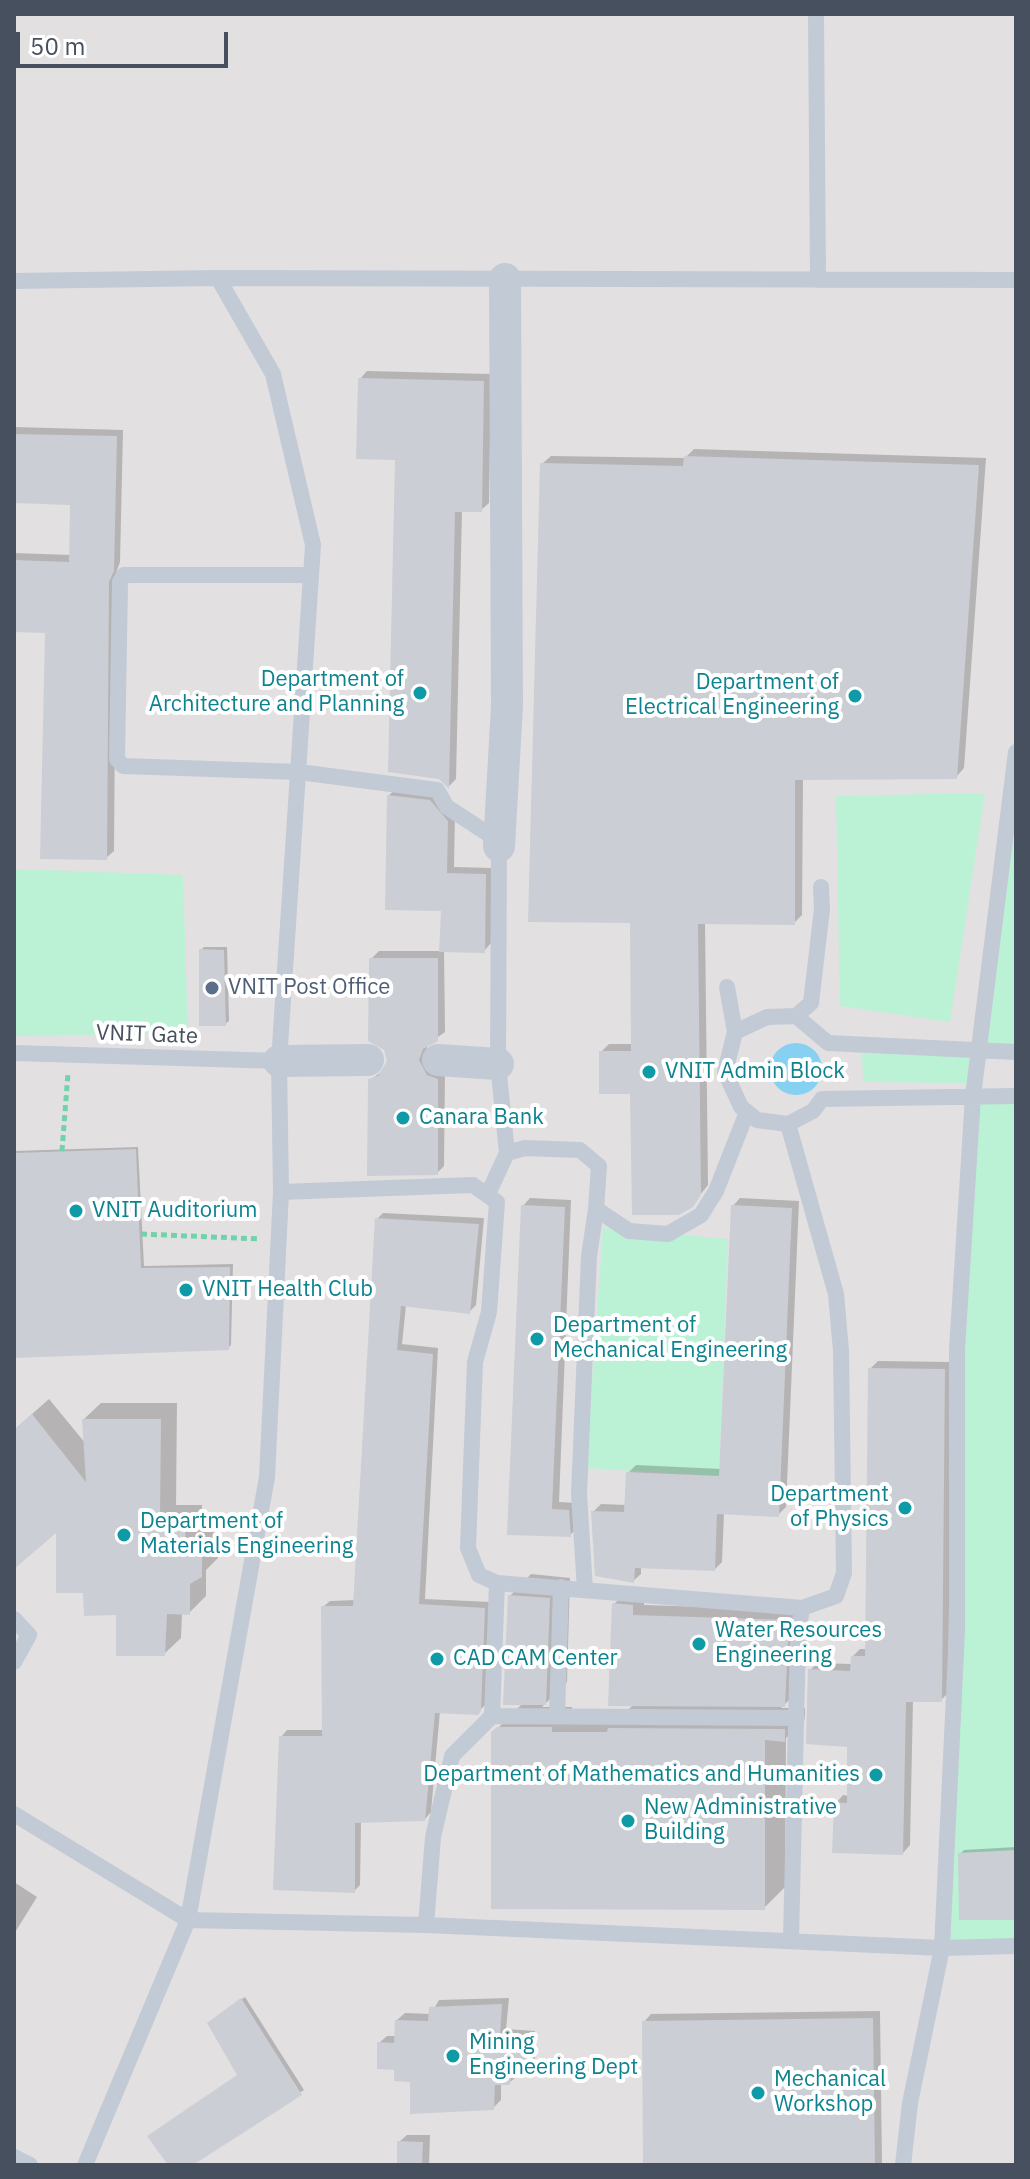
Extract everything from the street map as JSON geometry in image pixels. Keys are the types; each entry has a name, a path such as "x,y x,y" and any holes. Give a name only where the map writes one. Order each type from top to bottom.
{"street":[{"path":"499,846 507,706 505,279"},
{"path":"279,1061 368,1060"},
{"path":"438,1060 498,1064"}],"lane":[{"path":"816,14 818,280"},
{"path":"14,281 218,278 1016,280"},
{"path":"85,2165 188,1920 267,1477 281,1192 279,1061 313,545 273,374 218,278"},
{"path":"311,575 124,575 120,582 117,759 123,766 299,772 437,790 447,807 490,835 499,846 498,1064 507,1153 488,1194"},
{"path":"903,2165 910,2103 942,1948 957,1631 957,1350 973,1096 1016,752"},
{"path":"735,1032 767,1017 796,1016 811,1003 822,909 821,887"},
{"path":"727,987 735,1032 725,1072 741,1107 757,1120 788,1124 813,1111 822,1099 1016,1096"},
{"path":"796,1016 828,1043 1016,1052"},
{"name":"VNIT Gate","path":"14,1053 279,1061"},
{"path":"596,1209 629,1231 668,1234 701,1215 716,1191 747,1112"},
{"path":"281,1192 473,1185 497,1202 489,1312 475,1362 468,1548 479,1575 497,1583 802,1608 836,1596 844,1573 841,1351 836,1294 788,1124"},
{"path":"507,1153 525,1148 580,1150 599,1166 589,1256 579,1494 585,1590"},
{"path":"426,1925 433,1837 452,1756 492,1716 497,1583"},
{"path":"557,1716 561,1587"},
{"path":"791,1940 798,1635 802,1608"},
{"path":"14,1619 29,1635 14,1662"},
{"path":"492,1716 797,1718"},
{"path":"14,1814 188,1920 426,1925 942,1948 1016,1946"},
{"path":"14,2157 30,2165"}],"path":[{"path":"62,1151 69,1055"},
{"path":"141,1234 278,1240"}],"shaded area":[{"path":"14,14 1016,14 1016,2165 14,2165"}],"green space":[{"path":"1016,752 1016,1052 978,1051"},
{"path":"985,793 950,1022 840,1006 836,796"},
{"path":"14,869 183,875 188,1033 14,1036"},
{"path":"862,1053 961,1056 972,1059 971,1073 966,1083 863,1082"},
{"path":"973,1096 1016,1096 1016,1944 942,1948 955,1482"},
{"path":"603,1228 728,1239 719,1476 586,1468"}],"water":[{"path":"796,1043 815,1050 822,1069 815,1088 796,1095 777,1088 770,1069 777,1050"}],"building":[{"name":"Department of Architecture and Planning","path":"358,378 484,381 482,512 455,512 449,789 439,779 388,772 395,460 356,459"},
{"path":"14,434 117,436 114,571 109,582 107,860 40,859 45,633 14,632 14,560 69,562 70,505 14,503"},
{"path":"684,456 979,465 957,779 795,780 795,925 698,924 701,1195 693,1207 679,1215 632,1215 630,1094 599,1094 599,1051 631,1051 630,923 528,922 540,463 683,466"},
{"path":"387,795 430,800 448,821 447,873 486,874 485,953 439,952 441,911 385,910"},
{"name":"VNIT Post Office","path":"199,949 224,950 226,1026 199,1026"},
{"path":"369,958 438,958 438,1041 423,1049 419,1060 427,1075 438,1079 438,1175 367,1176 368,1079 378,1076 387,1061 384,1050 368,1041"},
{"name":"VNIT Auditorium","path":"136,1149 141,1268 230,1267 229,1350 14,1358 14,1153"},
{"path":"521,1205 565,1207 552,1509 569,1510 571,1537 507,1535"},
{"path":"731,1205 792,1208 779,1517 717,1514 715,1571 635,1568 634,1583 595,1576 591,1511 624,1512 626,1472 719,1476"},
{"path":"375,1218 479,1224 470,1314 401,1306 397,1350 433,1354 419,1604 485,1608 481,1711 478,1715 435,1713 425,1821 355,1823 355,1893 273,1890 279,1736 322,1736 321,1606 353,1606"},
{"path":"868,1368 945,1369 942,1702 906,1702 903,1855 832,1853 834,1802 847,1803 847,1747 806,1744 808,1669 850,1671 851,1656 865,1656"},
{"name":"Department of Materials Engineering","path":"32,1414 86,1482 82,1419 161,1419 160,1521 186,1521 185,1544 202,1545 202,1577 190,1584 190,1615 167,1614 165,1656 116,1656 116,1615 84,1616 83,1593 56,1593 56,1533 14,1569 14,1430"},
{"path":"508,1595 550,1598 546,1705 503,1705"},
{"name":"Water Resources Engineering","path":"612,1603 633,1605 633,1615 789,1620 785,1707 608,1706"},
{"name":"New Administrative Building","path":"497,1727 552,1727 552,1732 607,1732 608,1728 785,1729 785,1742 765,1740 765,1910 491,1909 491,1732"},
{"path":"1016,1850 1016,1920 959,1920 958,1853"},
{"path":"241,1998 302,2095 193,2165 168,2165 147,2136 237,2075 207,2023"},
{"name":"Mining Engineering Dept","path":"502,2004 500,2036 528,2038 528,2070 512,2068 510,2085 495,2085 494,2110 410,2114 410,2082 394,2081 394,2070 377,2069 377,2042 394,2043 395,2020 428,2021 429,2007"},
{"name":"Mechanical Workshop","path":"873,2018 875,2165 643,2165 642,2021"},
{"path":"397,2141 423,2142 422,2165 397,2165"}],"place":[{"name":"Department of Architecture and Planning","path":"420,693"},
{"name":"Department of Electrical Engineering","path":"855,696"},
{"name":"VNIT Post Office","path":"212,988"},
{"name":"VNIT Admin Block","path":"649,1072"},
{"name":"Canara Bank","path":"403,1118"},
{"name":"VNIT Auditorium","path":"76,1211"},
{"name":"VNIT Health Club","path":"186,1290"},
{"name":"Department of Mechanical Engineering","path":"537,1339"},
{"name":"Department of Physics","path":"905,1508"},
{"name":"Department of Materials Engineering","path":"124,1535"},
{"name":"Water Resources Engineering","path":"699,1644"},
{"name":"CAD CAM Center","path":"437,1659"},
{"name":"Department of Mathematics and Humanities","path":"876,1775"},
{"name":"New Administrative Building","path":"628,1821"},
{"name":"Mining Engineering Dept","path":"453,2056"},
{"name":"Mechanical Workshop","path":"758,2093"}]}
